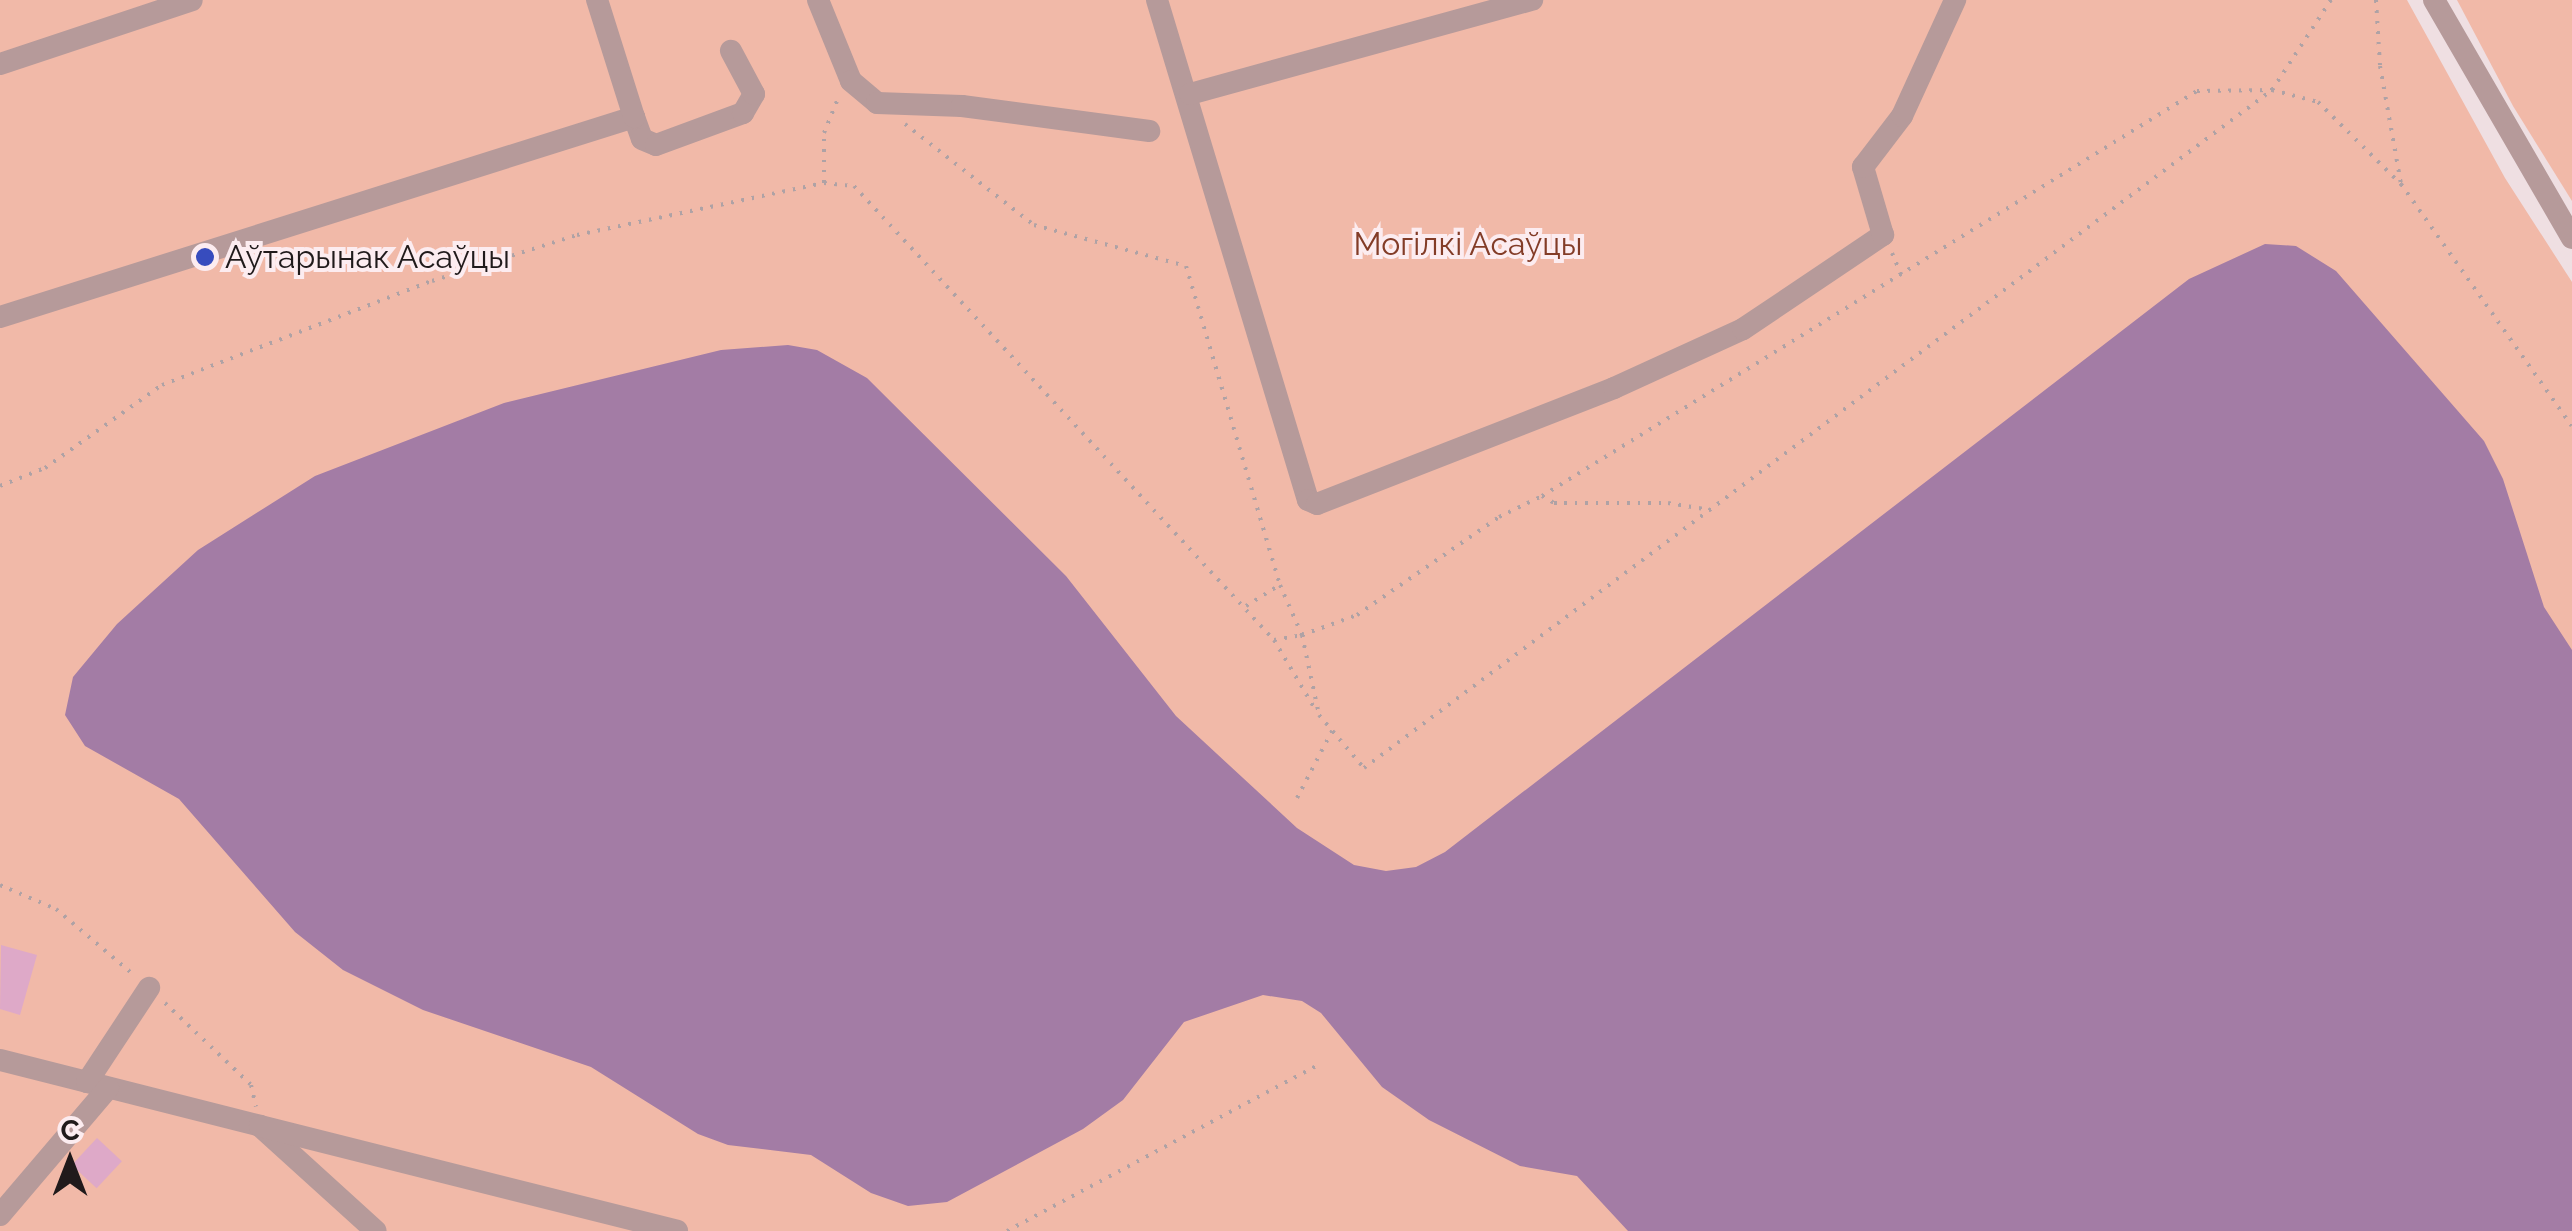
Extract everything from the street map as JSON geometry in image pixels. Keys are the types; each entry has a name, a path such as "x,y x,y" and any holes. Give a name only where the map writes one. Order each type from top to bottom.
{"street":[{"path":"0,64 192,0"},
{"path":"597,0 642,139 656,144 743,113 754,94 730,51"},
{"path":"818,0 852,81 877,103 962,106 1148,131"},
{"path":"1157,0 1190,94 1308,500 1317,504 1614,388 1743,328 1883,234 1864,167 1902,116 1955,0"},
{"path":"1190,94 1532,0"},
{"path":"2434,0 2572,238"},
{"path":"0,317 634,117"},
{"path":"0,1215 98,1085 149,988"},
{"path":"0,1060 677,1231"},
{"path":"260,1126 376,1231"}],"path":[{"path":"0,486 45,468 162,385 432,281 577,235 824,183 854,186 1246,606 1274,640 1319,715 1364,768 2272,90 2331,0"},
{"path":"2376,0 2401,184"},
{"path":"824,183 824,132 852,81"},
{"path":"1274,640 1302,635 1357,615 1498,517 1542,496 2198,91 2272,90 2318,102 2401,184 2572,426"},
{"path":"877,103 1034,225 1186,266 1280,585 1302,635 1319,715"},
{"path":"1542,496 1554,503 1668,503 1712,510"},
{"path":"1246,606 1280,585"},
{"path":"1296,798 1332,730"},
{"path":"1008,1231 1316,1066"}],"green space":[{"name":"Могілкі Асаўцы","path":"0,0 2407,0 2505,178 2572,282 2572,1231 0,1231"},
{"path":"2457,0 2572,0 2572,201 2513,106"}],"shaded area":[{"path":"2265,244 2296,246 2336,271 2484,441 2503,479 2544,607 2572,650 2572,1231 1628,1231 1577,1176 1520,1166 1429,1120 1382,1087 1321,1013 1302,1001 1263,995 1184,1022 1123,1100 1083,1129 947,1202 908,1206 871,1193 811,1155 728,1145 698,1134 591,1067 423,1010 343,970 295,932 179,799 85,746 65,715 73,677 117,624 198,550 315,476 504,403 721,350 788,345 817,350 867,378 1066,576 1176,716 1297,828 1354,865 1386,871 1416,867 1445,852 2189,279"}],"building":[{"path":"1,945 37,955 20,1015 0,1009"},
{"path":"97,1138 122,1161 97,1188 72,1165"}],"place":[{"name":"Аўтарынак Асаўцы","path":"205,257"}]}
